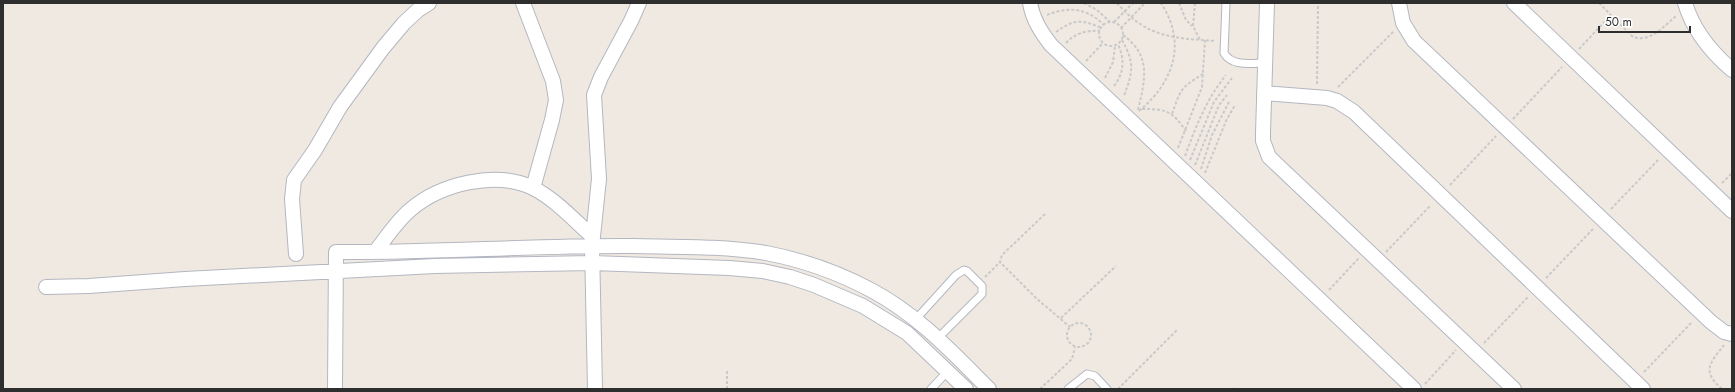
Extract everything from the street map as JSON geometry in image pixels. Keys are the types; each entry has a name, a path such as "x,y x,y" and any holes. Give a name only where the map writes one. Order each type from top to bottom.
{"street":[{"path":"296,254 292,199 294,180 315,150 340,107 383,48 404,23 418,10 429,3"},
{"path":"523,3 553,80 556,100 533,188"},
{"path":"595,389 592,241 600,179 594,95 601,77 639,3"},
{"path":"1030,3 1034,20 1047,40 1059,53 1414,389"},
{"path":"1267,3 1263,141 1269,157 1514,389"},
{"path":"1398,3 1403,23 1414,41 1717,328 1732,334"},
{"path":"1514,3 1732,211"},
{"path":"1686,6 1701,36 1720,59 1732,70"},
{"path":"1264,93 1322,97 1341,104 1354,112 1639,385"},
{"path":"375,252 409,211 426,198 467,183 498,180 516,182 533,188 554,202 592,241"},
{"path":"335,389 336,252 375,252 592,241 730,249 766,253 821,268 858,284 893,303 916,319 938,338 988,389"},
{"path":"46,287 88,286 185,279 435,266 593,263 729,268 790,277 837,294 884,318 907,333 966,389"}],"lane":[{"path":"1226,3 1224,53 1231,61 1236,63 1265,63"},
{"path":"916,319 960,272 968,271 982,286 982,294 938,338"},
{"path":"931,389 948,371"},
{"path":"1068,389 1083,375 1087,374 1095,376 1107,389"}],"path":[{"path":"1084,3 1097,10 1110,22 1121,28 1123,35 1122,40 1115,46 1106,45 1100,39 1100,29 1104,24 1110,22"},
{"path":"1117,3 1131,18 1150,30 1174,38 1225,42"},
{"path":"1114,23 1133,3"},
{"path":"1121,28 1145,3"},
{"path":"1123,35 1136,46 1141,54 1144,68 1143,86 1137,113 1160,91 1170,72 1175,51 1172,26 1161,3"},
{"path":"1179,3 1186,20 1193,26 1200,40"},
{"path":"1191,3 1194,7"},
{"path":"1193,26 1194,3"},
{"path":"1318,3 1322,97"},
{"path":"1599,3 1633,37 1639,39 1645,39 1686,6"},
{"path":"1034,20 1052,13 1071,9 1087,12 1104,24"},
{"path":"1378,261 1611,15"},
{"path":"1047,40 1063,27 1077,21 1088,22 1100,29"},
{"path":"1322,97 1403,23"},
{"path":"1059,53 1063,46 1076,35 1091,30 1100,29"},
{"path":"1118,109 1129,82 1132,68 1131,58 1122,40"},
{"path":"1188,175 1186,131 1202,87 1205,40"},
{"path":"1077,70 1103,43"},
{"path":"1100,91 1119,80 1122,71 1122,58 1118,44"},
{"path":"1100,91 1110,70 1115,54 1115,46"},
{"path":"1172,114 1180,93 1184,87 1204,74"},
{"path":"1188,175 1204,107 1226,75"},
{"path":"1188,175 1201,131 1214,102 1232,78"},
{"path":"1188,175 1219,105 1227,95"},
{"path":"1188,175 1212,135 1230,100"},
{"path":"1188,175 1226,121 1235,105"},
{"path":"1142,109 1164,110 1172,114 1186,131"},
{"path":"1475,352 1668,150"},
{"path":"979,283 1000,262 1002,256 1045,214"},
{"path":"1320,299 1366,250"},
{"path":"1000,262 1036,299 1061,318 1070,327"},
{"path":"1061,318 1116,266"},
{"path":"1639,385 1700,312"},
{"path":"1074,324 1084,324 1088,326 1092,335 1089,344 1080,348 1075,347 1068,340 1068,331 1070,327 1074,324"},
{"path":"1118,389 1177,330"},
{"path":"1722,389 1712,378 1710,363 1732,334"},
{"path":"1420,389 1464,342"},
{"path":"1040,389 1072,359 1075,347"},
{"path":"727,368 727,389"}]}
